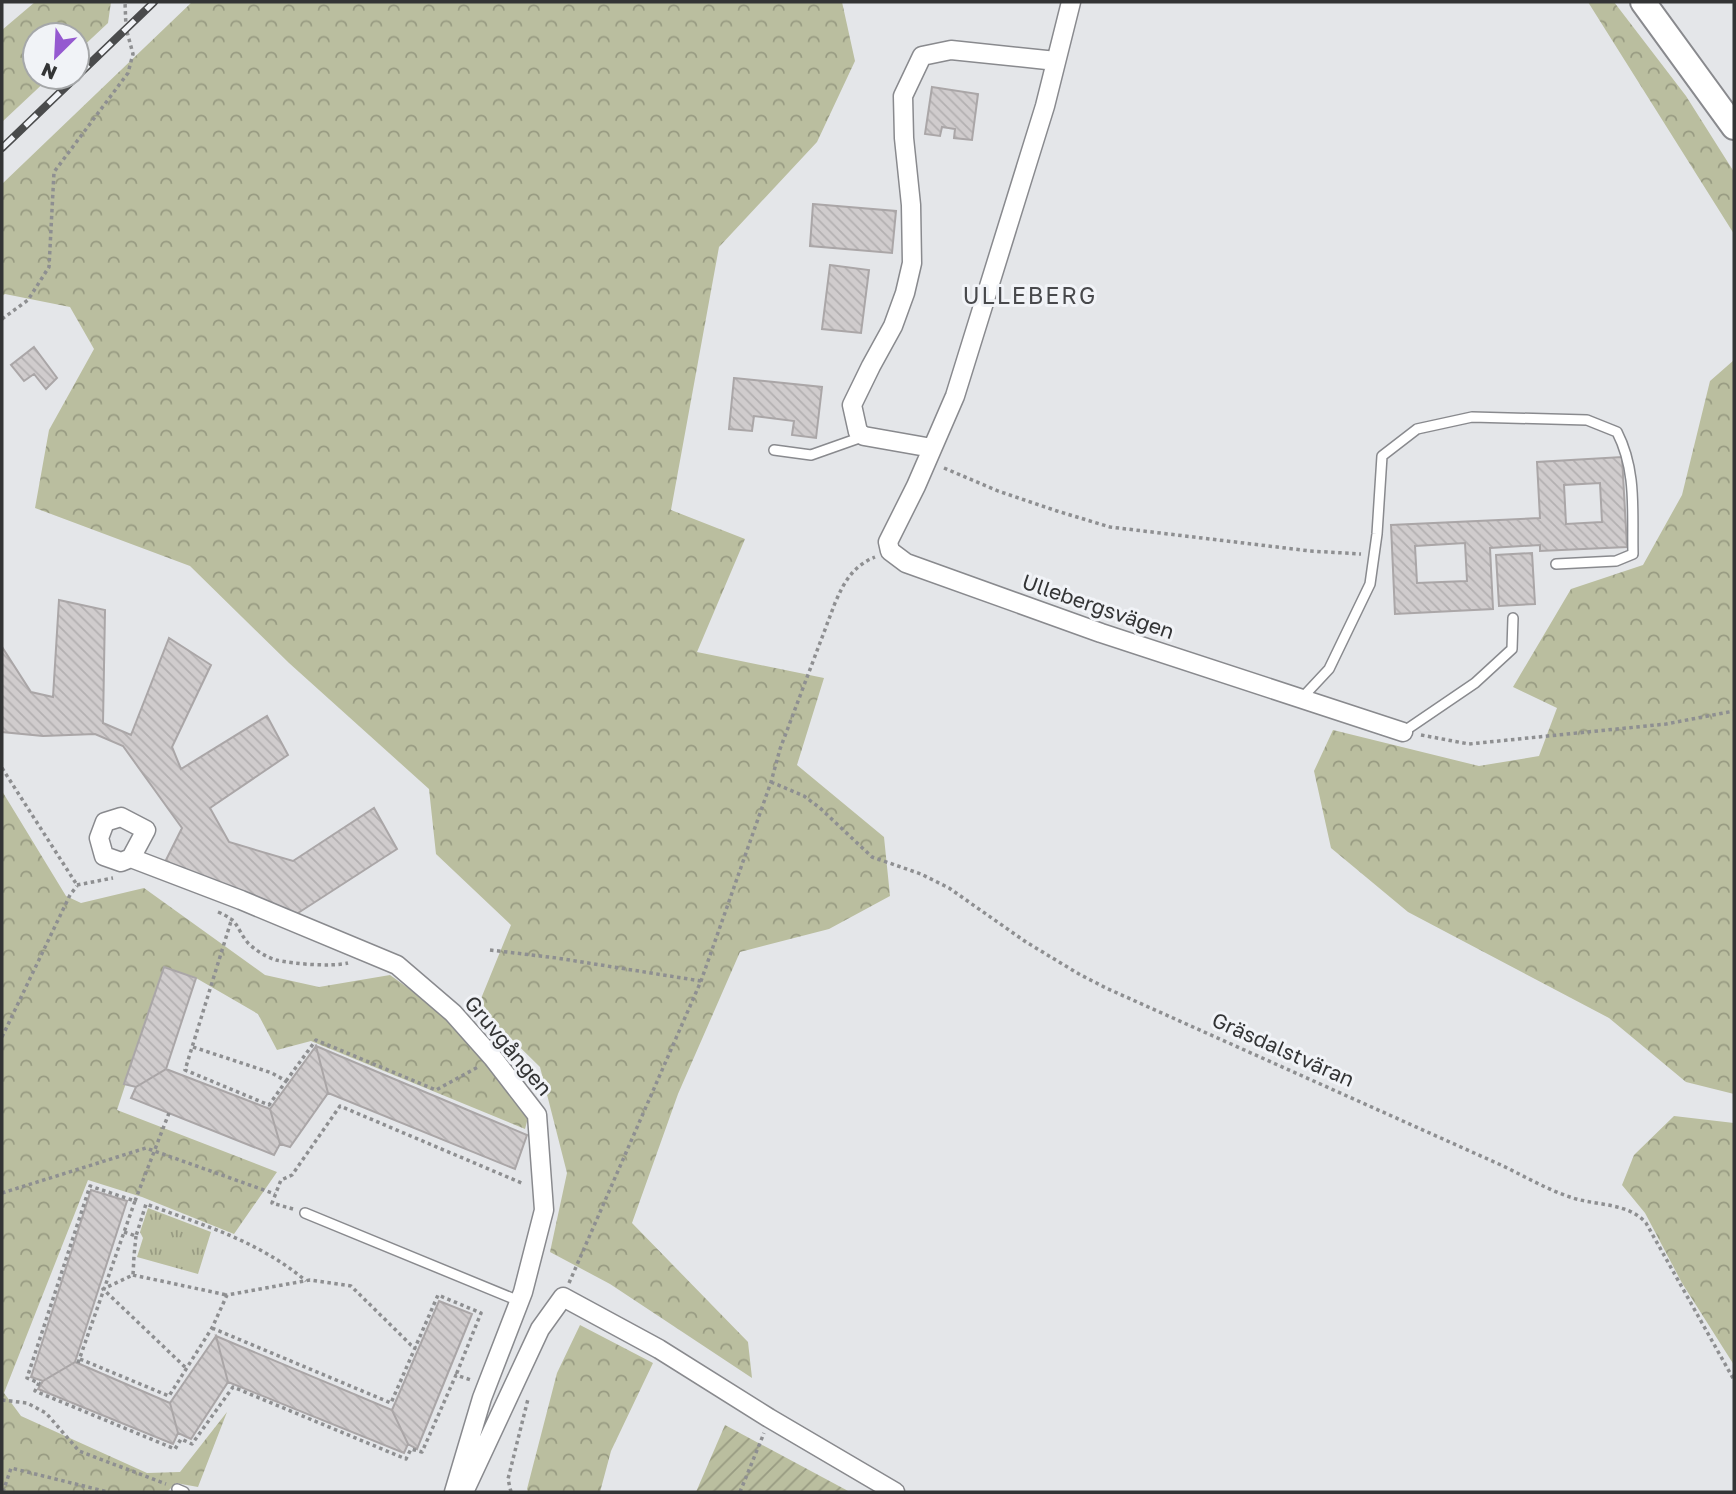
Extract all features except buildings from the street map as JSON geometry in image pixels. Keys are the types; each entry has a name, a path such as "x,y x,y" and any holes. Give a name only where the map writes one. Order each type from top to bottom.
{"main road":[{"path":"1643,2 1734,127"}],"street":[{"path":"890,551 888,542 955,396 1045,106 1071,2"},
{"path":"929,455 864,436 858,432 852,405 893,326 905,293 912,262 903,96 922,56 951,50 1056,61"},
{"name":"Ullebergsvägen","path":"890,551 906,563 1101,633 1403,732"},
{"name":"Gruvgången","path":"131,858 397,965 453,1013 493,1058 537,1115 544,1210 520,1301 487,1385 454,1492"},
{"path":"464,1492 540,1329 563,1297 659,1349 895,1492"}],"lane":[{"path":"1301,699 1329,669 1370,584 1377,534 1382,456 1417,429 1472,416 1587,420 1617,432 1626,449 1632,474 1633,554 1616,561 1556,564"},
{"path":"774,450 811,456 864,436"},
{"path":"1403,732 1475,683 1512,649 1513,618"},
{"path":"304,1213 520,1301"}],"path":[{"path":"2,318 28,300 49,267 54,172 128,73 133,54 126,28 125,2"},
{"path":"929,455 998,491 1110,527 1310,551 1374,555"},
{"path":"563,1297 701,981 771,782 780,748 825,626 843,585 852,572 863,562 890,551"},
{"path":"1403,732 1469,744 1665,724 1734,711"},
{"path":"2,768 77,885"},
{"name":"Gräsdalstväran","path":"771,782 804,796 872,857 928,877 949,888 1026,942 1106,988 1553,1191 1595,1205 1616,1207 1639,1215 1734,1380"},
{"path":"2,1037 77,885 116,878"},
{"path":"219,912 232,918 249,943 263,954 277,960 335,966 351,962 365,951"},
{"path":"232,918 184,1073 269,1105 316,1040 436,1090 493,1058"},
{"path":"490,950 701,981"},
{"path":"193,1047 271,1073 286,1081"},
{"path":"304,1213 272,1203 275,1194 281,1180 292,1175 341,1106 542,1191"},
{"path":"169,1113 79,1361 169,1396 212,1328 227,1295"},
{"path":"2,1193 146,1148 275,1194"},
{"path":"135,1201 90,1186 27,1378 39,1382 34,1391 175,1448 181,1439 192,1444 233,1387 407,1458 411,1449 422,1452 481,1313 438,1295 391,1403 212,1328"},
{"path":"134,1275 136,1236 146,1204 244,1240 290,1267 306,1281"},
{"path":"124,1232 136,1236"},
{"path":"103,1289 134,1275 227,1295 306,1281 351,1286 416,1348"},
{"path":"103,1289 186,1368"},
{"path":"456,1375 487,1385"},
{"path":"2,1400 27,1403 46,1413 79,1451 181,1491"},
{"path":"740,1492 769,1418"},
{"path":"3,1492 12,1468 108,1492"}],"green space":[{"path":"35,2 111,2 108,23 91,39 91,21 21,21 21,91 35,91 2,122 2,30"},
{"path":"192,2 842,2 855,61 817,142 719,247 671,510 745,539 697,652 824,678 797,765 884,837 890,896 829,929 740,952 678,1094 632,1223 748,1342 752,1378 610,1284 550,1252 567,1173 540,1067 478,1006 511,925 436,854 429,789 289,663 190,566 35,508 49,430 94,349 70,307 5,294 2,296 2,184"},
{"path":"1588,2 1614,2 1686,96 1734,172 1734,234"},
{"path":"1734,360 1734,1094 1686,1082 1609,1018 1408,912 1331,848 1314,771 1333,730 1479,766 1539,756 1557,708 1513,687 1571,589 1643,565 1682,495 1710,381"},
{"path":"2,791 66,896 81,903 144,888 265,975 319,987 390,975 443,1013 529,1114 525,1129 311,1041 277,1050 258,1014 196,978 164,968 117,1110 277,1172 234,1234 142,1197 88,1180 4,1393 21,1416 147,1473 180,1472 227,1412 198,1487 176,1483 167,1492 2,1492"},
{"path":"1674,1116 1734,1123 1734,1365 1682,1283 1645,1213 1622,1185 1634,1155"},
{"path":"148,1208 211,1232 198,1274 137,1257 143,1238 140,1232"},
{"path":"580,1325 653,1363 611,1451 600,1492 528,1492 557,1373"},
{"path":"725,1425 850,1492 696,1492"}],"railway":[{"path":"91,63 154,2"},
{"path":"2,148 61,91"}],"district":[{"name":"ULLEBERG","path":"1030,296"}]}
